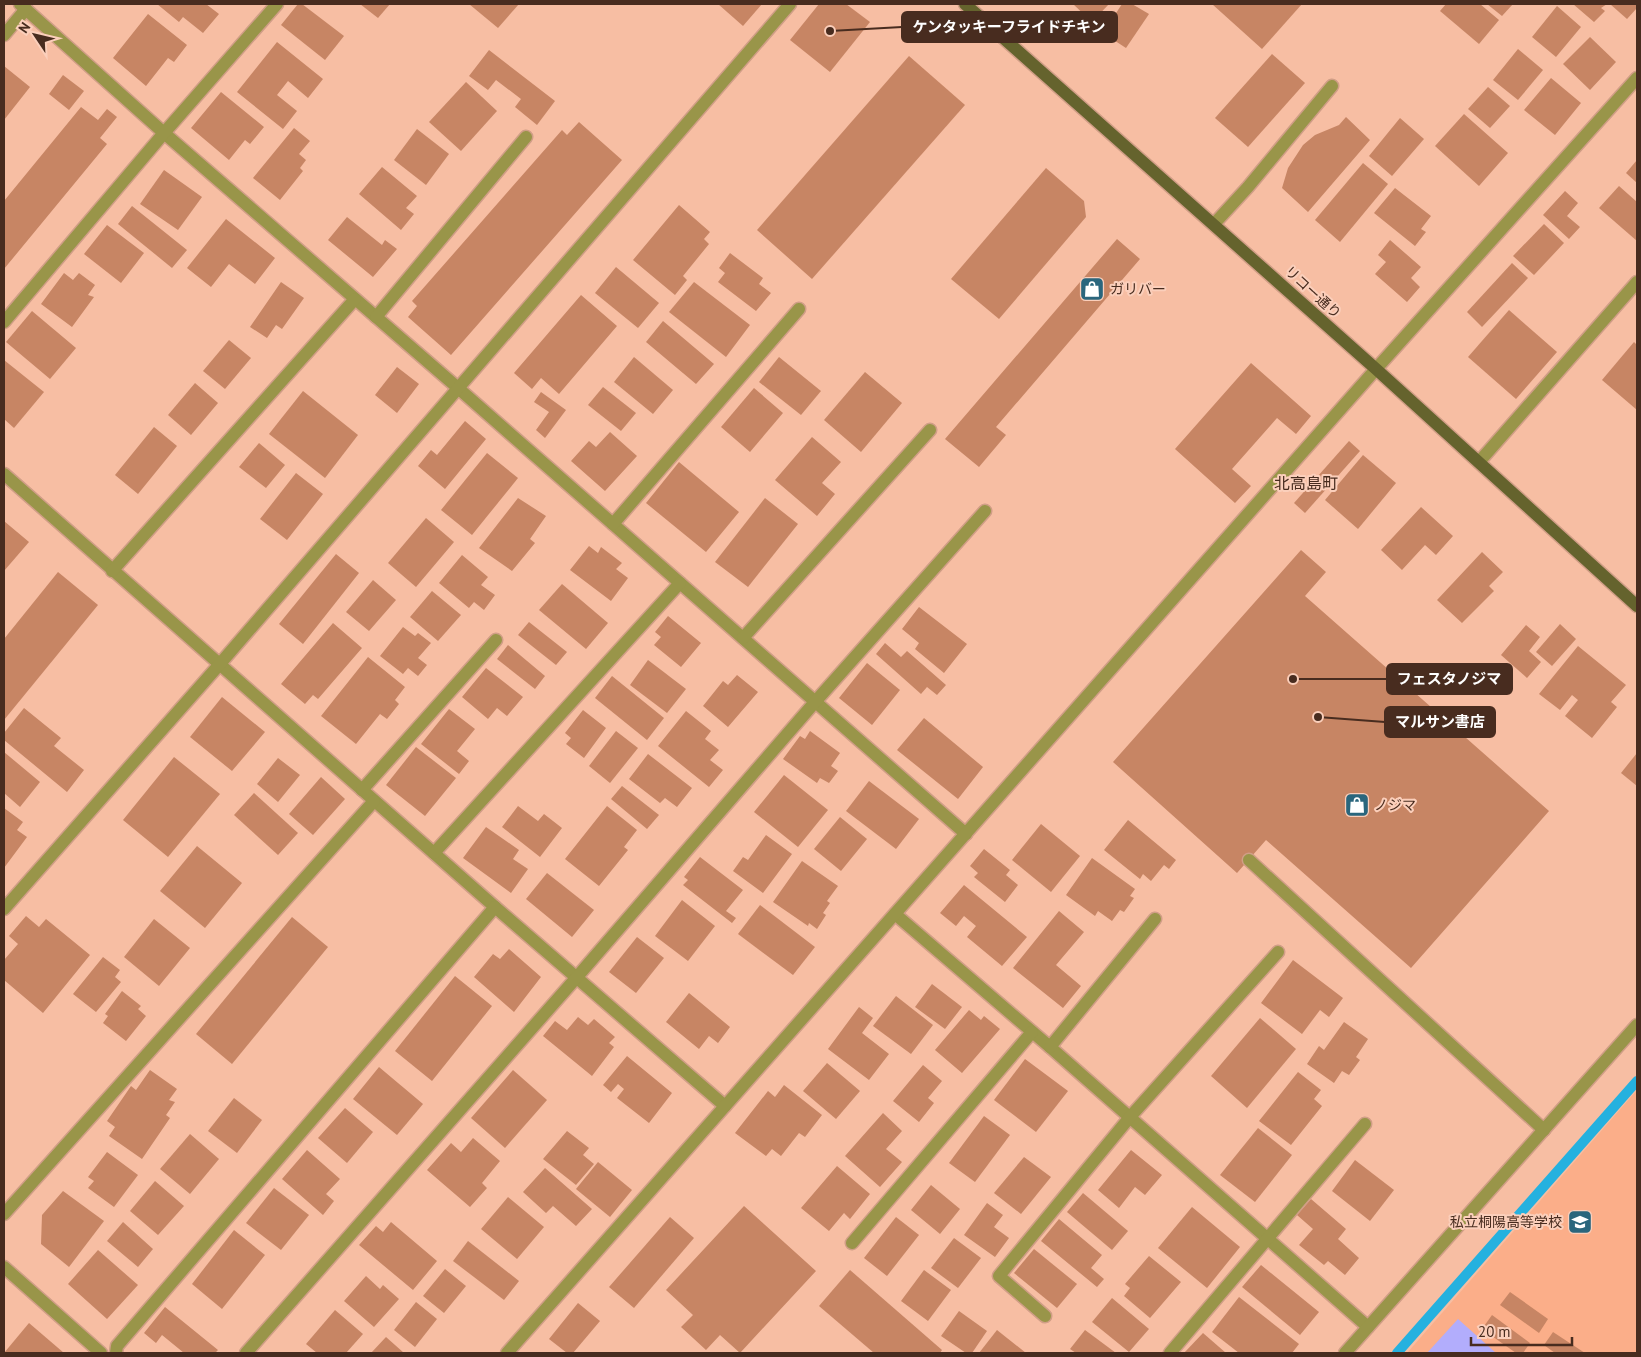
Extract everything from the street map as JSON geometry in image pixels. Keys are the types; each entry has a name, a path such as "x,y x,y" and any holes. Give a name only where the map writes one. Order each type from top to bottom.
{"main road":[{"name":"リコー通り","path":"965,4 1376,369 1637,606"}],"street":[{"path":"4,322 164,133 277,4"},
{"path":"4,909 219,665 790,4"},
{"path":"4,35 23,7 164,133 966,834"},
{"path":"507,1353 1376,369 1637,78"},
{"path":"1214,224 1248,187 1332,86"},
{"path":"376,317 526,137"},
{"path":"1479,462 1637,282"},
{"path":"112,571 355,299"},
{"path":"613,524 800,310"},
{"path":"743,638 930,430"},
{"path":"4,474 494,907 726,1106"},
{"path":"246,1353 577,977 815,702 985,511"},
{"path":"434,853 680,583"},
{"path":"362,790 496,640"},
{"path":"4,1214 374,800"},
{"path":"1248,860 1544,1130"},
{"path":"116,1353 117,1346 494,907"},
{"path":"895,914 1050,1047 1368,1327"},
{"path":"1050,1047 1155,919"},
{"path":"1045,1316 999,1276 1130,1117 1278,952"},
{"path":"1345,1353 1637,1025"},
{"path":"852,1243 1032,1032"},
{"path":"1170,1353 1365,1124"},
{"path":"4,1267 101,1353"}],"shaded area":[{"name":"私立桐陽高等学校","path":"1637,1090 1637,1353 1407,1353"},
{"path":"1458,1319 1496,1353 1427,1353"}],"building":[{"path":"157,4 206,4 219,14 203,33 183,17 179,22"},
{"path":"298,4 302,4 344,36 325,60 281,25"},
{"path":"360,4 390,4 378,18"},
{"path":"469,4 519,4 498,28"},
{"path":"718,4 762,4 743,26"},
{"path":"819,4 846,4 870,22 830,72 790,40"},
{"path":"1073,4 1109,4 1092,22"},
{"path":"1122,4 1132,4 1149,14 1126,48 1103,33"},
{"path":"1212,4 1302,4 1262,49"},
{"path":"1446,4 1480,4 1499,20 1479,44 1440,11"},
{"path":"1487,4 1513,4 1502,16"},
{"path":"1573,4 1607,4 1601,8 1605,11 1594,22"},
{"path":"1610,4 1637,4 1637,8 1627,19"},
{"path":"1557,6 1581,27 1556,57 1532,37"},
{"path":"148,14 187,45 174,62 168,58 146,86 113,58"},
{"path":"1590,37 1616,62 1590,90 1563,64"},
{"path":"277,42 323,79 308,98 288,81 277,95 297,111 283,129 237,92"},
{"path":"1518,49 1543,70 1518,100 1493,80"},
{"path":"489,50 555,101 537,125 515,107 521,99 496,80 488,90 469,76"},
{"path":"1272,54 1305,83 1248,147 1215,118"},
{"path":"909,56 965,105 812,279 757,230"},
{"path":"4,66 30,87 4,120"},
{"path":"63,75 84,91 69,110 49,94"},
{"path":"1551,78 1581,103 1555,135 1524,110"},
{"path":"466,82 497,111 461,151 429,122"},
{"path":"1488,87 1510,106 1490,128 1468,109"},
{"path":"221,92 264,127 250,144 245,140 229,160 191,128"},
{"path":"81,107 98,120 107,109 117,117 100,138 107,144 4,269 4,201"},
{"path":"1464,114 1508,153 1479,186 1435,146"},
{"path":"1346,117 1370,140 1308,212 1282,188 1288,168 1303,145 1315,135 1339,125"},
{"path":"1400,118 1424,139 1392,176 1369,156"},
{"path":"579,122 622,160 451,355 408,317 417,306 412,301 562,130 567,135"},
{"path":"294,128 310,141 299,154 306,160 300,168 303,171 280,200 253,178"},
{"path":"417,129 449,154 426,185 394,160"},
{"path":"1637,160 1637,183 1626,173"},
{"path":"1363,163 1388,184 1340,242 1315,220"},
{"path":"382,167 417,196 406,208 414,214 401,230 359,194"},
{"path":"1046,168 1084,201 1086,217 999,319 951,279"},
{"path":"164,170 202,197 178,230 140,204"},
{"path":"1619,186 1637,202 1637,241 1599,208"},
{"path":"1395,188 1431,216 1421,229 1426,232 1415,246 1374,213"},
{"path":"1565,191 1578,203 1567,216 1580,227 1569,239 1543,215"},
{"path":"679,205 710,232 704,239 709,244 683,276 687,280 675,295 633,260"},
{"path":"132,206 187,250 172,268 118,224"},
{"path":"347,217 382,245 385,240 397,249 373,277 328,240"},
{"path":"226,219 275,258 255,284 229,264 211,287 187,268"},
{"path":"1544,224 1564,243 1534,275 1513,256"},
{"path":"107,225 144,253 121,283 84,254"},
{"path":"1117,239 1140,259 996,427 1006,435 979,467 945,439"},
{"path":"1390,240 1421,267 1411,278 1420,287 1407,302 1375,274 1386,262 1378,255"},
{"path":"730,253 763,278 759,284 771,293 756,311 718,282 725,273 719,268"},
{"path":"1512,263 1528,278 1482,327 1467,312"},
{"path":"616,267 659,303 638,328 595,293"},
{"path":"64,273 73,280 79,273 95,285 88,295 94,297 72,327 41,304"},
{"path":"281,282 304,298 282,329 276,325 267,338 250,327"},
{"path":"694,282 750,325 726,357 669,312"},
{"path":"581,295 617,326 559,394 541,378 532,389 514,373"},
{"path":"1509,310 1557,352 1516,399 1468,357"},
{"path":"32,311 76,348 50,379 6,342"},
{"path":"663,321 714,364 696,384 646,342"},
{"path":"229,340 251,358 225,389 203,371"},
{"path":"1634,342 1637,345 1637,410 1602,380"},
{"path":"634,357 673,390 653,414 614,382"},
{"path":"779,357 821,391 801,415 759,382"},
{"path":"4,360 44,392 14,428 4,419"},
{"path":"1251,363 1311,416 1296,434 1277,418 1232,469 1251,486 1235,503 1175,449"},
{"path":"397,367 419,384 397,413 375,395"},
{"path":"865,372 902,403 861,452 824,420"},
{"path":"195,383 218,403 191,435 168,415"},
{"path":"603,387 636,413 621,431 588,405"},
{"path":"754,388 783,413 750,452 721,427"},
{"path":"303,391 358,435 325,478 269,434"},
{"path":"541,392 566,410 545,438 536,430 549,412 534,402"},
{"path":"465,421 486,439 445,489 418,466 431,450 437,455"},
{"path":"154,427 177,446 138,494 115,475"},
{"path":"610,432 637,456 605,491 571,461 589,441 596,447"},
{"path":"812,437 841,462 822,483 835,494 817,516 775,480"},
{"path":"1349,441 1360,451 1305,513 1294,503"},
{"path":"259,443 285,465 266,488 239,467"},
{"path":"487,453 518,478 472,535 441,510"},
{"path":"1363,455 1396,483 1358,529 1325,500"},
{"path":"679,462 739,512 706,552 646,503"},
{"path":"296,473 323,494 287,540 260,519"},
{"path":"518,498 546,516 530,539 535,543 512,571 479,548"},
{"path":"765,498 798,524 748,587 715,562"},
{"path":"1421,507 1453,536 1436,555 1425,545 1402,570 1381,550"},
{"path":"426,518 454,542 416,587 388,563"},
{"path":"4,521 29,542 4,571"},
{"path":"589,546 598,553 601,547 622,563 616,569 628,578 611,601 570,570"},
{"path":"1301,550 1326,572 1305,596 1549,811 1411,968 1266,840 1237,873 1113,762"},
{"path":"1482,552 1503,572 1489,586 1494,591 1462,623 1437,600"},
{"path":"336,554 359,573 303,644 279,624"},
{"path":"462,555 488,577 481,585 495,595 484,610 474,602 469,608 439,583"},
{"path":"58,572 98,605 4,720 4,639"},
{"path":"373,580 396,600 369,631 346,612"},
{"path":"562,584 608,623 586,649 539,610"},
{"path":"432,591 461,615 438,641 410,617"},
{"path":"919,607 967,644 944,673 915,649 919,643 902,629"},
{"path":"668,616 701,643 681,667 654,645 661,637 655,632"},
{"path":"529,622 567,652 556,665 518,635"},
{"path":"333,623 362,648 318,699 313,695 305,704 281,684"},
{"path":"1560,624 1576,639 1552,666 1536,652"},
{"path":"1526,625 1540,637 1529,651 1541,662 1527,678 1501,655"},
{"path":"403,627 415,636 418,633 431,643 418,658 427,665 418,676 408,668 403,674 380,656"},
{"path":"885,643 901,657 907,651 946,685 937,695 927,687 921,694 876,654"},
{"path":"508,645 545,676 535,689 497,659"},
{"path":"1578,646 1626,685 1611,702 1617,707 1592,738 1565,716 1578,700 1572,695 1560,710 1539,694"},
{"path":"368,657 405,687 395,700 399,704 387,719 380,714 356,744 321,716"},
{"path":"648,660 686,689 667,713 630,685"},
{"path":"867,663 900,690 872,725 839,698"},
{"path":"486,668 523,697 507,716 497,708 488,719 462,697"},
{"path":"737,675 758,692 728,727 703,706 723,681 728,685"},
{"path":"612,676 664,718 647,740 595,698"},
{"path":"222,697 265,732 232,771 190,737"},
{"path":"24,708 61,738 54,746 84,770 67,792 4,740 4,733"},
{"path":"449,709 475,729 457,751 469,761 459,774 421,744"},
{"path":"583,710 606,728 584,758 566,744 571,738 565,733"},
{"path":"686,711 711,731 705,739 719,750 710,760 723,770 709,787 658,746"},
{"path":"924,718 983,767 958,799 897,750"},
{"path":"616,731 638,748 610,783 589,766"},
{"path":"810,731 840,753 831,766 838,771 829,783 820,778 817,783 783,759 800,736 805,739"},
{"path":"416,747 456,778 425,816 386,785"},
{"path":"4,752 40,782 20,807 4,793"},
{"path":"1637,753 1637,786 1621,773"},
{"path":"648,754 692,788 677,807 665,798 660,803 629,779"},
{"path":"174,757 220,794 168,857 123,820"},
{"path":"278,758 300,775 278,802 257,784"},
{"path":"784,775 828,810 798,847 754,812"},
{"path":"321,777 345,799 313,835 289,814"},
{"path":"869,781 919,819 896,849 846,811"},
{"path":"622,786 659,815 647,829 611,799"},
{"path":"254,793 298,833 278,855 234,815"},
{"path":"518,806 538,821 544,814 562,828 540,857 502,827"},
{"path":"607,806 637,830 624,847 628,850 599,886 565,859"},
{"path":"4,808 23,822 17,830 27,837 4,868"},
{"path":"840,817 867,839 841,871 814,849"},
{"path":"1128,820 1176,860 1169,869 1164,865 1151,881 1143,874 1140,879 1104,850"},
{"path":"1041,824 1080,856 1051,892 1012,860"},
{"path":"486,827 519,850 513,859 528,869 511,893 463,858"},
{"path":"766,835 792,854 763,893 733,871 743,857 748,860"},
{"path":"197,846 242,883 205,928 160,891"},
{"path":"984,849 1010,870 1006,875 1018,885 1005,902 974,877 978,873 970,866"},
{"path":"700,857 743,890 726,911 736,918 732,923 683,885 688,880 684,877"},
{"path":"1092,858 1135,889 1130,896 1134,898 1124,912 1120,910 1112,921 1098,911 1095,916 1066,895"},
{"path":"802,861 838,886 827,901 830,903 823,913 826,915 817,929 809,923 808,926 773,902"},
{"path":"547,873 594,910 572,937 526,899"},
{"path":"964,885 1027,937 1002,966 967,937 976,926 964,916 956,926 940,913"},
{"path":"682,900 715,926 688,961 655,936"},
{"path":"760,905 815,947 793,975 738,934"},
{"path":"1059,911 1084,932 1056,965 1081,986 1063,1008 1013,968"},
{"path":"26,916 39,927 46,919 90,955 43,1013 4,980 4,960 18,944 9,936"},
{"path":"292,917 328,947 232,1064 196,1034"},
{"path":"154,919 190,948 159,986 124,957"},
{"path":"637,937 664,958 636,993 609,972"},
{"path":"509,949 541,977 514,1012 474,977 493,954 500,959"},
{"path":"103,957 120,970 115,977 121,982 96,1012 73,994"},
{"path":"1293,960 1343,998 1329,1017 1320,1010 1302,1034 1261,1003"},
{"path":"455,976 492,1006 432,1081 395,1051"},
{"path":"932,984 962,1007 945,1029 915,1007"},
{"path":"122,991 141,1006 138,1009 146,1016 126,1041 103,1023 108,1016 105,1014"},
{"path":"689,993 730,1027 718,1043 709,1036 699,1049 666,1022"},
{"path":"896,996 933,1025 911,1054 873,1026"},
{"path":"859,1007 873,1018 862,1033 889,1054 869,1080 828,1049"},
{"path":"969,1010 981,1020 984,1016 1000,1029 962,1073 935,1050"},
{"path":"578,1017 588,1025 594,1019 615,1037 609,1043 614,1047 592,1076 543,1036 555,1021 567,1030"},
{"path":"1260,1018 1296,1049 1247,1108 1211,1076"},
{"path":"1344,1022 1368,1039 1356,1057 1360,1060 1349,1075 1342,1071 1334,1083 1307,1064 1319,1046 1324,1050"},
{"path":"627,1056 672,1093 649,1123 617,1098 624,1089 618,1084 611,1092 603,1085"},
{"path":"1025,1059 1068,1091 1036,1132 994,1100"},
{"path":"827,1063 860,1091 836,1119 803,1091"},
{"path":"923,1065 942,1081 928,1098 934,1103 919,1122 893,1101"},
{"path":"379,1067 423,1104 397,1135 353,1099"},
{"path":"150,1070 177,1089 169,1100 175,1102 166,1115 170,1118 142,1159 109,1136 115,1127 107,1121 131,1086 136,1090"},
{"path":"513,1070 547,1100 505,1148 471,1118"},
{"path":"1298,1072 1321,1090 1314,1099 1322,1106 1291,1145 1259,1121"},
{"path":"784,1085 822,1115 805,1137 799,1133 781,1156 772,1149 766,1156 735,1133 768,1091 775,1097"},
{"path":"234,1098 262,1120 237,1153 208,1131"},
{"path":"345,1108 373,1132 347,1163 318,1138"},
{"path":"883,1113 902,1131 886,1149 902,1162 880,1187 845,1156"},
{"path":"984,1116 1010,1135 975,1182 949,1163"},
{"path":"1258,1128 1292,1155 1255,1202 1220,1175"},
{"path":"567,1131 589,1148 583,1155 594,1164 576,1185 543,1159"},
{"path":"190,1134 219,1159 190,1194 160,1169"},
{"path":"473,1138 500,1161 482,1183 487,1188 470,1207 427,1170 451,1143 461,1152"},
{"path":"307,1150 340,1179 326,1194 334,1201 323,1215 282,1179"},
{"path":"1131,1150 1162,1175 1145,1195 1135,1187 1119,1208 1098,1190"},
{"path":"107,1152 138,1175 114,1207 88,1188 94,1181 88,1177"},
{"path":"1024,1157 1051,1177 1021,1214 994,1193"},
{"path":"1355,1160 1394,1190 1370,1221 1332,1191"},
{"path":"598,1162 632,1190 610,1217 576,1189"},
{"path":"837,1166 870,1194 850,1219 844,1213 829,1231 801,1208"},
{"path":"545,1168 592,1209 576,1226 553,1206 546,1213 523,1192"},
{"path":"155,1181 184,1206 158,1235 130,1211"},
{"path":"931,1185 960,1209 940,1234 911,1210"},
{"path":"274,1188 309,1215 281,1250 246,1223"},
{"path":"63,1191 104,1221 69,1267 41,1244 42,1215"},
{"path":"1083,1193 1128,1231 1112,1250 1067,1212"},
{"path":"508,1197 544,1227 517,1259 481,1229"},
{"path":"1311,1199 1346,1229 1338,1239 1359,1258 1345,1275 1328,1261 1324,1265 1299,1245 1313,1229 1297,1215"},
{"path":"987,1203 1003,1215 994,1227 1009,1238 995,1257 964,1235"},
{"path":"744,1206 816,1271 740,1353 720,1335 706,1350 681,1327 693,1315 666,1290"},
{"path":"1192,1207 1240,1247 1207,1288 1158,1248"},
{"path":"670,1217 694,1238 634,1308 609,1287"},
{"path":"896,1217 919,1235 887,1276 864,1258"},
{"path":"1059,1219 1102,1255 1091,1268 1104,1279 1097,1287 1041,1241"},
{"path":"123,1222 153,1249 138,1267 107,1241"},
{"path":"391,1222 437,1261 413,1290 359,1245 376,1226 383,1232"},
{"path":"234,1230 265,1255 222,1309 192,1284"},
{"path":"954,1238 981,1258 958,1288 931,1268"},
{"path":"468,1241 519,1281 504,1300 453,1261"},
{"path":"1034,1249 1077,1284 1057,1308 1014,1273"},
{"path":"98,1250 138,1285 107,1319 68,1284"},
{"path":"1149,1256 1181,1282 1150,1318 1124,1296 1130,1288 1125,1284"},
{"path":"1261,1265 1319,1312 1300,1335 1242,1287"},
{"path":"445,1269 466,1286 444,1313 423,1296"},
{"path":"850,1270 942,1350 940,1353 874,1353 819,1306"},
{"path":"924,1270 951,1290 928,1321 901,1301"},
{"path":"366,1276 380,1289 383,1285 399,1299 374,1327 344,1301"},
{"path":"1510,1292 1548,1319 1539,1333 1500,1305"},
{"path":"1239,1297 1299,1344 1292,1353 1239,1353 1212,1332"},
{"path":"1112,1298 1149,1329 1129,1352 1092,1322"},
{"path":"416,1302 437,1319 415,1347 394,1330"},
{"path":"578,1303 600,1321 573,1353 567,1353 549,1339"},
{"path":"165,1307 218,1350 215,1353 184,1353 162,1335 156,1343 144,1333"},
{"path":"335,1310 363,1334 346,1353 317,1353 306,1344"},
{"path":"959,1311 987,1331 972,1353 966,1353 941,1336"},
{"path":"1492,1315 1530,1343 1523,1353 1516,1353 1482,1329"},
{"path":"29,1323 64,1353 4,1353"},
{"path":"997,1330 1026,1353 979,1353"},
{"path":"1085,1330 1116,1353 1076,1353 1070,1349"},
{"path":"1553,1332 1585,1353 1555,1353 1544,1345"},
{"path":"1203,1333 1226,1353 1184,1353"},
{"path":"386,1337 404,1353 371,1353"}],"waterway":[{"path":"1397,1353 1637,1081"}],"place":[{"name":"ケンタッキーフライドチキン","path":"830,31"},
{"name":"ガリバー","path":"1092,289"},
{"name":"フェスタノジマ","path":"1293,679"},
{"name":"マルサン書店","path":"1318,717"},
{"name":"ノジマ","path":"1357,805"},
{"name":"私立桐陽高等学校","path":"1580,1222"}],"district":[{"name":"北高島町","path":"1306,483"}]}
